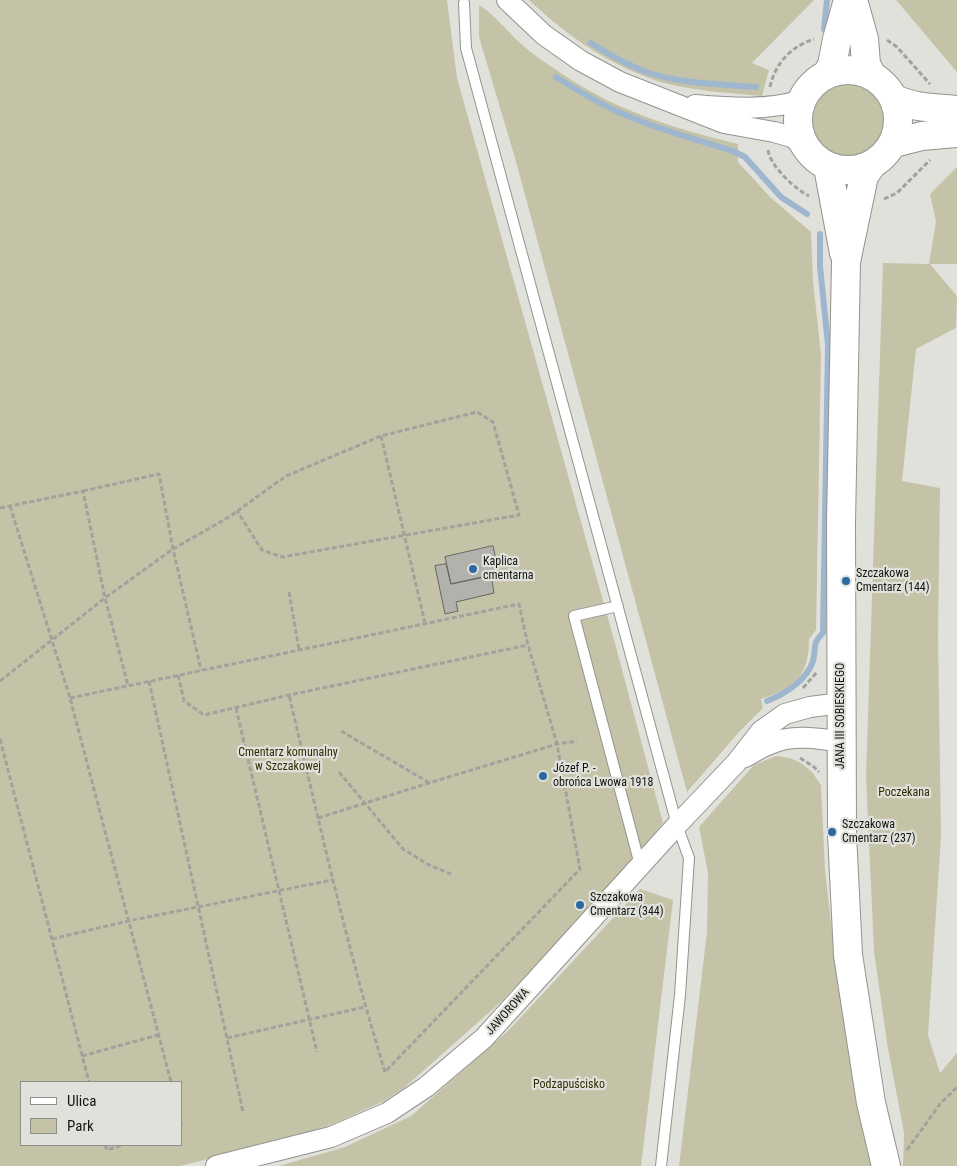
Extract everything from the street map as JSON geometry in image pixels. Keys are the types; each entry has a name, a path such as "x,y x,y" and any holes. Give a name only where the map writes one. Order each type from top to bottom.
{"street":[{"path":"507,0 544,35 581,61 620,82 724,123 792,137 816,159 828,167 842,171 857,170 871,166"},
{"path":"827,74 832,65 848,0"},
{"path":"853,0 864,38 866,64 871,74"},
{"path":"806,148 799,133 798,116 802,100 816,81 827,74 841,70 856,70 871,74 885,84 894,99 899,113 898,128 894,142 884,156 871,166 864,176 846,262"},
{"path":"894,99 920,106 957,110"},
{"path":"678,104 746,108 792,104 802,100"},
{"path":"894,142 922,136 957,133"},
{"path":"828,167 846,262"},
{"name":"JANA III SOBIESKIEGO","path":"846,262 841,703 844,891 848,955 871,1103 894,1160"},
{"name":"JAWOROWA","path":"216,1166 331,1137 387,1113 426,1087 484,1038 677,824 736,762 761,731 785,714 810,707 841,703"},
{"name":"JAWOROWA","path":"736,762 771,743 796,738 815,737 841,742"}],"lane":[{"path":"464,3 466,48 677,824 689,858 680,995 661,1166"},
{"path":"618,606 574,616 640,865"}],"path":[{"path":"884,38 897,48 925,77 934,90"},
{"path":"881,200 896,193 931,158"},
{"path":"0,681 105,598 172,549 237,511 286,476 381,436 477,412 493,422 519,515 282,557 262,550 237,511"},
{"path":"381,436 425,623"},
{"path":"0,508 158,474 172,549 201,670"},
{"path":"83,491 105,598 128,685"},
{"path":"10,506 70,698 170,1081"},
{"path":"289,592 299,650"},
{"path":"70,698 519,604 528,646 557,744 580,869 385,1072 365,1007 332,880 289,695"},
{"path":"178,675 184,701 204,715 289,695 528,646"},
{"path":"149,681 243,1112"},
{"path":"236,708 317,1052"},
{"path":"341,732 429,783"},
{"path":"0,739 89,1081"},
{"path":"318,818 557,744 577,741"},
{"path":"339,772 403,849 429,866 451,874"},
{"path":"52,939 198,906 332,880"},
{"path":"227,1038 365,1007"},
{"path":"82,1056 158,1035"},
{"path":"894,1160 940,1104 957,1087"},
{"path":"105,1146 107,1150 119,1146"}],"green space":[{"name":"Cmentarz komunalny w Szczakowej","path":"0,0 447,0 457,78 616,647 663,823 616,879 501,1002 405,1087 384,1101 333,1124 288,1139 180,1166 0,1166"},
{"path":"529,0 814,0 752,63 769,70 762,96 688,88 645,77 609,60 575,38"},
{"path":"896,0 957,0 957,72"},
{"path":"479,5 533,54 597,95 643,116 666,124 738,144 738,162 771,198 811,232 813,281 821,355 816,630 809,639 806,662 798,679 783,690 761,699 763,708 740,731 687,792 515,158 479,37"},
{"path":"842,82 856,82 870,88 880,98 886,112 886,126 880,140 870,150 856,156 842,156 828,150 818,140 812,126 812,112 818,98 828,88"},
{"name":"Poczekana","path":"957,167 957,264 930,264 957,296 956,328 916,349 902,481 940,488 938,636 941,836 928,1035 940,1073 957,1053 957,1166 903,1166 904,1133 887,1043 874,951 866,777 883,263 929,264 936,221 930,194"},
{"path":"776,756 790,758 801,763 812,772 821,785 825,870 852,1076 874,1166 679,1166 707,932 708,873 699,827 754,765"},
{"name":"Podzapuścisko","path":"640,889 673,900 641,1166 279,1166 345,1147 411,1116 509,1030"}],"building":[{"name":"Kaplica cmentarna","path":"493,546 499,574 451,584 445,557"},
{"path":"446,564 451,584 491,575 494,593 456,602 458,611 445,614 435,566"}],"waterway":[{"path":"824,29 827,0"},
{"path":"591,43 631,66 659,76 701,83 756,87"},
{"path":"556,77 600,103 630,117 733,151 745,157 781,197 807,214"},
{"path":"767,701 794,686 806,674 813,661 816,643 823,633 828,345 820,266 820,234"}],"place":[{"name":"Kaplica cmentarna","path":"473,569"},
{"name":"Szczakowa Cmentarz (144)","path":"846,581"},
{"name":"Józef P. - obrońca Lwowa 1918","path":"543,776"},
{"name":"Szczakowa Cmentarz (237)","path":"832,832"},
{"name":"Szczakowa Cmentarz (344)","path":"580,905"}]}
